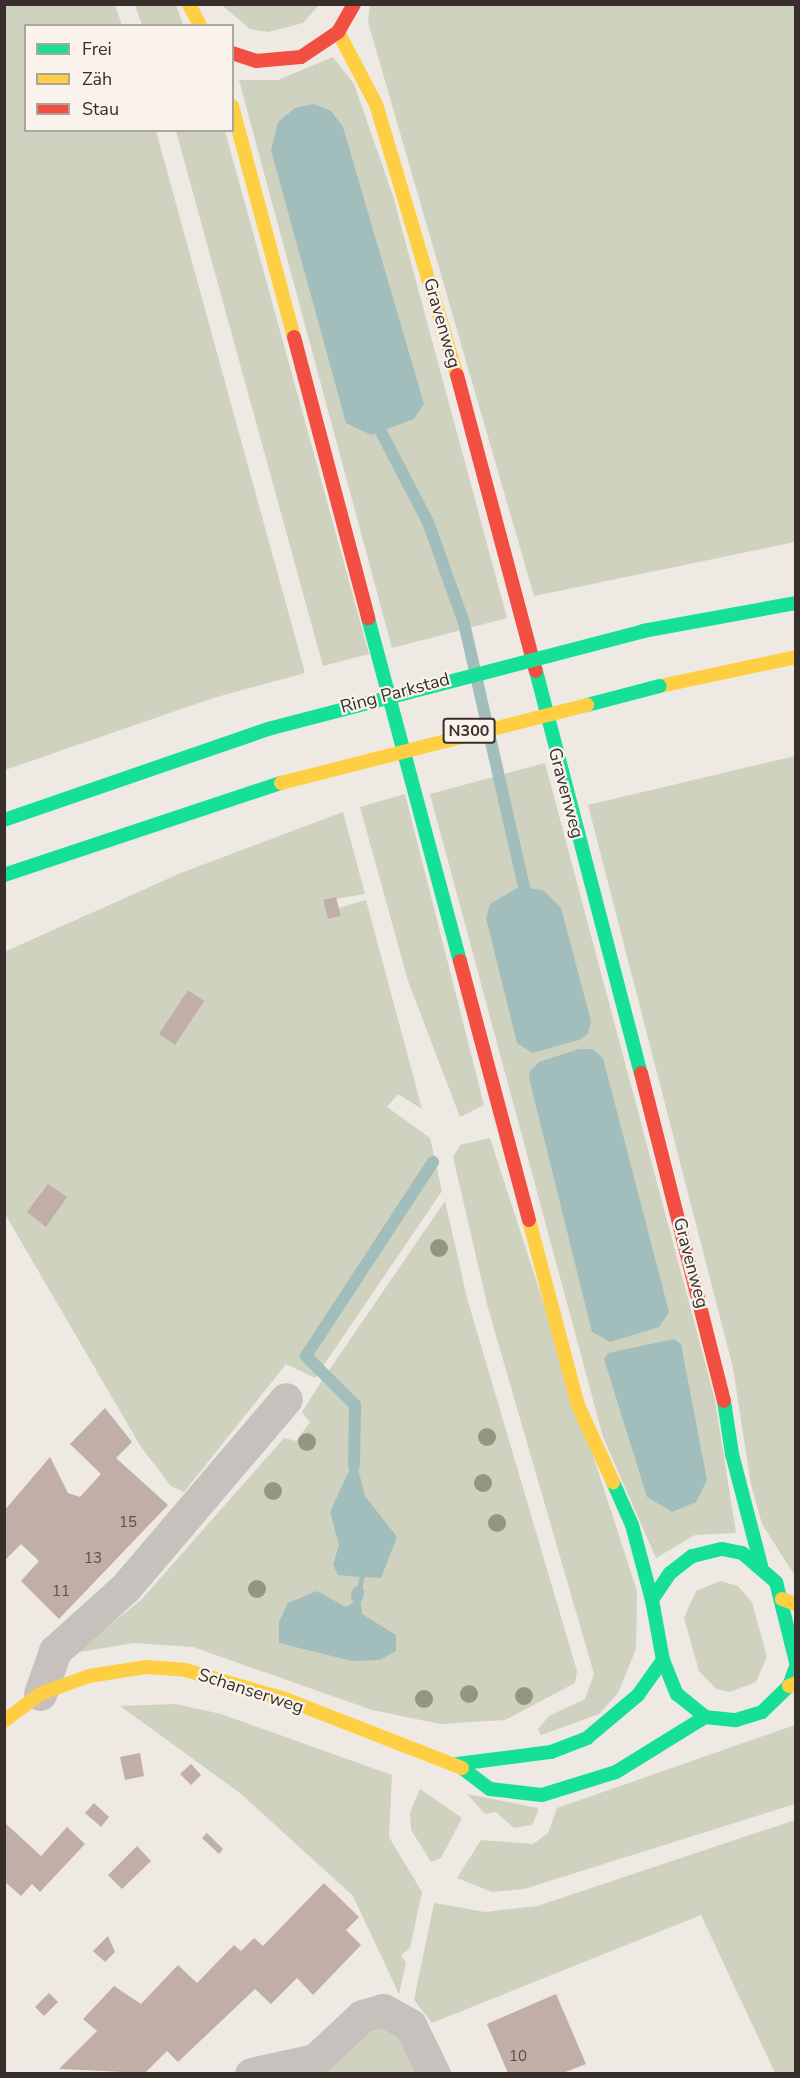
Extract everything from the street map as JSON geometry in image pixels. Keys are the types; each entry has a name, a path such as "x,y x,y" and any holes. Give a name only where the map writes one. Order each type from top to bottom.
{"main road":[{"path":"189,4 199,24"},
{"path":"234,53 278,62 321,47 338,32 354,4"},
{"name":"Gravenweg","path":"338,32 365,77 380,115 462,391 721,1376 732,1454 761,1565 789,1601"},
{"path":"234,114 572,1383 589,1437 632,1525 652,1600 663,1660 677,1694 705,1717 749,1717 776,1702 792,1684 795,1667"},
{"path":"725,614 795,594"},
{"name":"Ring Parkstad","path":"4,820 268,729 643,631 725,614 795,603"},
{"name":"N300","path":"4,875 281,783 660,686 795,657"},
{"name":"N300","path":"762,663 795,664"},
{"path":"652,1600 676,1567 701,1552 730,1550 761,1565"},
{"path":"789,1601 795,1662"},
{"name":"Schanserweg","path":"457,1764 551,1752 587,1738 625,1708 663,1660"},
{"name":"Schanserweg","path":"4,1721 40,1694 111,1671 185,1670 285,1699 457,1764 490,1789 559,1793 616,1772 705,1717"}],"street":[{"path":"40,1694 55,1651 125,1588 286,1400"},
{"path":"250,2073 315,2060 362,2016 383,2010 410,2025 434,2073"}],"green space":[{"path":"370,4 795,5 795,542 534,596 368,22"},
{"path":"4,5 115,5 122,24 24,24 24,132 156,132 305,673 213,698 5,770"},
{"path":"135,5 176,5 183,24 142,24"},
{"path":"222,5 319,5 303,23 268,32 250,29"},
{"path":"333,57 354,84 393,196 507,618 392,648 239,80 278,80"},
{"path":"176,132 225,132 369,654 323,666"},
{"path":"795,756 795,1576 762,1524 751,1485 733,1368 588,805"},
{"path":"545,763 715,1400 736,1533 695,1535 656,1558 603,1437 430,794"},
{"path":"405,794 484,1105 460,1117 408,981 360,807"},
{"path":"343,812 365,894 323,901 328,919 341,916 339,908 366,900 422,1109 398,1094 387,1107 430,1138 442,1191 315,1378 286,1364 184,1492 171,1486 141,1447 5,1214 4,952 181,873"},
{"path":"490,1138 637,1591 636,1649 618,1693 599,1714 541,1735 538,1729 549,1716 585,1699 594,1674 488,1308 453,1157 460,1145"},
{"path":"445,1201 467,1298 577,1671 575,1683 505,1720 440,1724 372,1710 193,1647 133,1643 75,1653 142,1599 284,1438 296,1441 310,1422 302,1412"},
{"path":"720,1581 738,1586 752,1602 767,1657 756,1682 730,1692 716,1689 699,1671 684,1618 696,1591"},
{"path":"176,1704 221,1714 392,1775 389,1837 422,1892 410,1948 401,1955 406,1963 399,1994 353,1896 240,1793 120,1706"},
{"path":"795,1725 795,1804 524,1889 492,1892 457,1878 481,1840 533,1844 548,1833 557,1808"},
{"path":"420,1789 462,1818 441,1858 431,1862 411,1830 410,1812"},
{"path":"467,1794 538,1808 538,1812 532,1825 514,1828 496,1812 485,1814"},
{"path":"795,1820 795,2073 775,2073 701,1915 432,2023 414,2000 434,1903 485,1912 537,1906"},
{"path":"395,2027 421,2074 316,2074 369,2028"}],"water":[{"path":"314,104 331,111 343,127 424,404 414,419 371,435 346,423 271,150 278,122 295,108"},
{"path":"519,887 543,890 561,908 591,1021 588,1034 579,1040 532,1053 517,1043 486,918 490,904"},
{"path":"579,1049 592,1049 603,1058 669,1312 659,1327 610,1342 592,1332 530,1082 529,1072 539,1062"},
{"path":"674,1339 681,1344 707,1480 696,1502 672,1512 647,1497 604,1359 608,1353"},
{"path":"352,1464 357,1465 365,1496 397,1537 381,1578 365,1577 361,1593 356,1592 360,1577 338,1575 333,1565 339,1545 330,1512"},
{"path":"317,1591 346,1607 360,1598 362,1614 396,1635 396,1651 380,1660 352,1661 279,1643 279,1622 288,1603"}],"building":[{"path":"336,897 341,916 328,919 323,900"},
{"path":"188,990 204,1001 175,1045 159,1034"},
{"path":"48,1184 67,1197 46,1227 27,1212"},
{"path":"105,1408 132,1442 116,1458 168,1505 59,1619 21,1581 39,1561 21,1544 6,1559 4,1511 50,1457 68,1493 80,1497 101,1474 70,1444"},
{"path":"140,1753 144,1776 125,1780 120,1757"},
{"path":"191,1764 201,1775 191,1785 180,1774"},
{"path":"94,1803 109,1817 101,1827 85,1813"},
{"path":"4,1822 41,1856 67,1827 85,1844 40,1892 32,1884 21,1896 4,1881"},
{"path":"207,1833 223,1849 219,1854 202,1838"},
{"path":"137,1846 151,1861 122,1889 108,1875"},
{"path":"324,1883 359,1917 346,1930 361,1945 313,1995 297,1978 271,2004 255,1989 178,2062 167,2051 145,2073 59,2069 97,2031 83,2019 114,1986 141,2004 178,1965 197,1983 234,1945 241,1951 254,1938 263,1946"},
{"path":"108,1936 115,1952 105,1962 93,1951"},
{"path":"49,1993 58,2002 44,2016 35,2007"},
{"path":"556,1994 586,2064 563,2073 508,2073 487,2024"}],"waterway":[{"path":"379,428 428,522 464,623 524,887"},
{"path":"354,1465 355,1405 306,1356 433,1162"},
{"path":"357,1597 358,1592"}],"traffic: fast":[{"path":"643,631 796,603"},
{"path":"368,618 460,961"},
{"path":"268,729 643,631"},
{"path":"536,671 641,1073"},
{"path":"587,705 660,686"},
{"path":"4,820 268,729"},
{"path":"4,875 281,783"},
{"path":"724,1401 732,1454 761,1565"},
{"path":"613,1482 632,1525 652,1600"},
{"path":"796,1662 776,1582 742,1553 721,1549 692,1556 670,1573 652,1600 663,1660 677,1694 705,1717 736,1720 762,1712 789,1686 796,1667"},
{"path":"457,1764 551,1752 587,1738 638,1695 663,1660"},
{"path":"462,1768 490,1789 542,1795 616,1772 705,1717"}],"traffic: slow":[{"path":"189,4 199,24"},
{"path":"338,32 376,104 457,375"},
{"path":"234,113 294,337"},
{"path":"660,686 796,657"},
{"path":"281,783 587,705"},
{"path":"529,1220 578,1405 613,1482"},
{"path":"782,1599 796,1604"},
{"path":"4,1721 40,1694 89,1676 146,1667 185,1670 285,1699 462,1768"},
{"path":"789,1686 796,1683"}],"traffic: jam":[{"path":"234,54 256,61 301,57 338,32 354,4"},
{"path":"294,337 368,618"},
{"path":"457,375 536,671"},
{"path":"460,961 529,1220"},
{"path":"641,1073 724,1401"}]}
